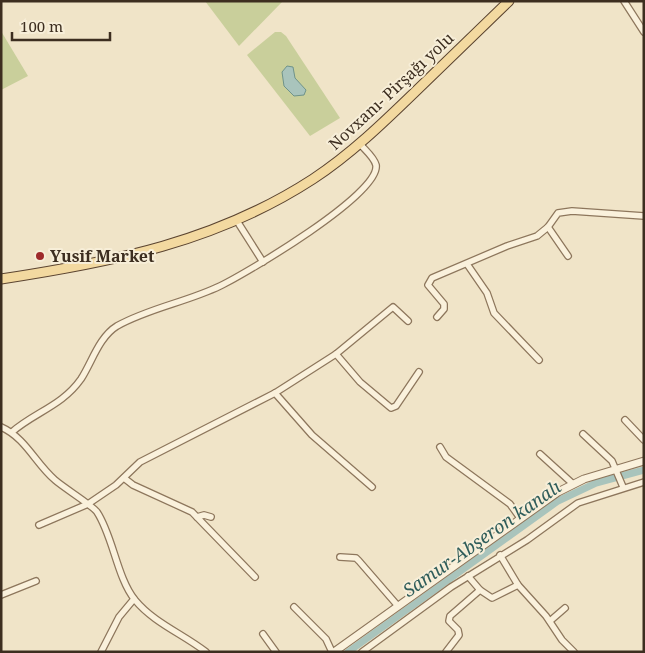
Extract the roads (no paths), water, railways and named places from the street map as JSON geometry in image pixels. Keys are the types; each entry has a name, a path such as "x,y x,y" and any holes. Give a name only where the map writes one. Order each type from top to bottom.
{"main road":[{"name":"Novxanı- Pirşağı yolu","path":"1,279 115,260 194,237 237,221 313,179 360,144 509,1"}],"street":[{"path":"624,1 644,32"},
{"path":"12,432 62,399 80,379 111,330 177,301 219,287 263,262 332,215 371,179 376,165 360,144"},
{"path":"437,317 444,309 444,304 430,290 428,282 432,278 507,246 537,236 548,228 554,217 564,211 644,216"},
{"path":"237,221 263,262"},
{"path":"548,228 568,256"},
{"path":"467,264 487,293 494,314 538,360"},
{"path":"39,526 88,504 124,478 140,462 275,393 336,354 393,307 408,321"},
{"path":"336,354 360,382 391,408 396,406 419,372"},
{"path":"275,393 312,434 372,486"},
{"path":"625,420 644,440"},
{"path":"1,427 12,432 22,441 43,470 74,496 94,508 134,599 163,624 206,652"},
{"path":"583,434 607,456 617,469 623,487"},
{"path":"440,447 446,457 510,504 520,518"},
{"path":"540,454 573,484"},
{"path":"294,607 326,639 333,652 520,518 573,484 644,461"},
{"path":"124,478 134,485 186,508 255,577"},
{"path":"362,652 468,576 540,531 578,503 623,487 644,482"},
{"path":"197,517 202,515 211,517"},
{"path":"500,556 518,585 550,621 562,640 574,652"},
{"path":"340,558 356,558 359,560 398,606"},
{"path":"468,576 480,590 492,598 518,585"},
{"path":"1,595 36,580"},
{"path":"446,652 460,632 449,621 450,616 480,590"},
{"path":"102,652 119,618 134,599"},
{"path":"550,621 565,608"},
{"path":"262,634 276,652"}],"water":[{"path":"287,66 293,67 295,78 306,90 304,95 294,96 284,86 282,72"}],"waterway":[{"name":"Samur-Abşeron kanalı","path":"348,652 558,501 596,483 644,470"}],"place":[{"name":"Yusif Market","path":"40,256"}]}
